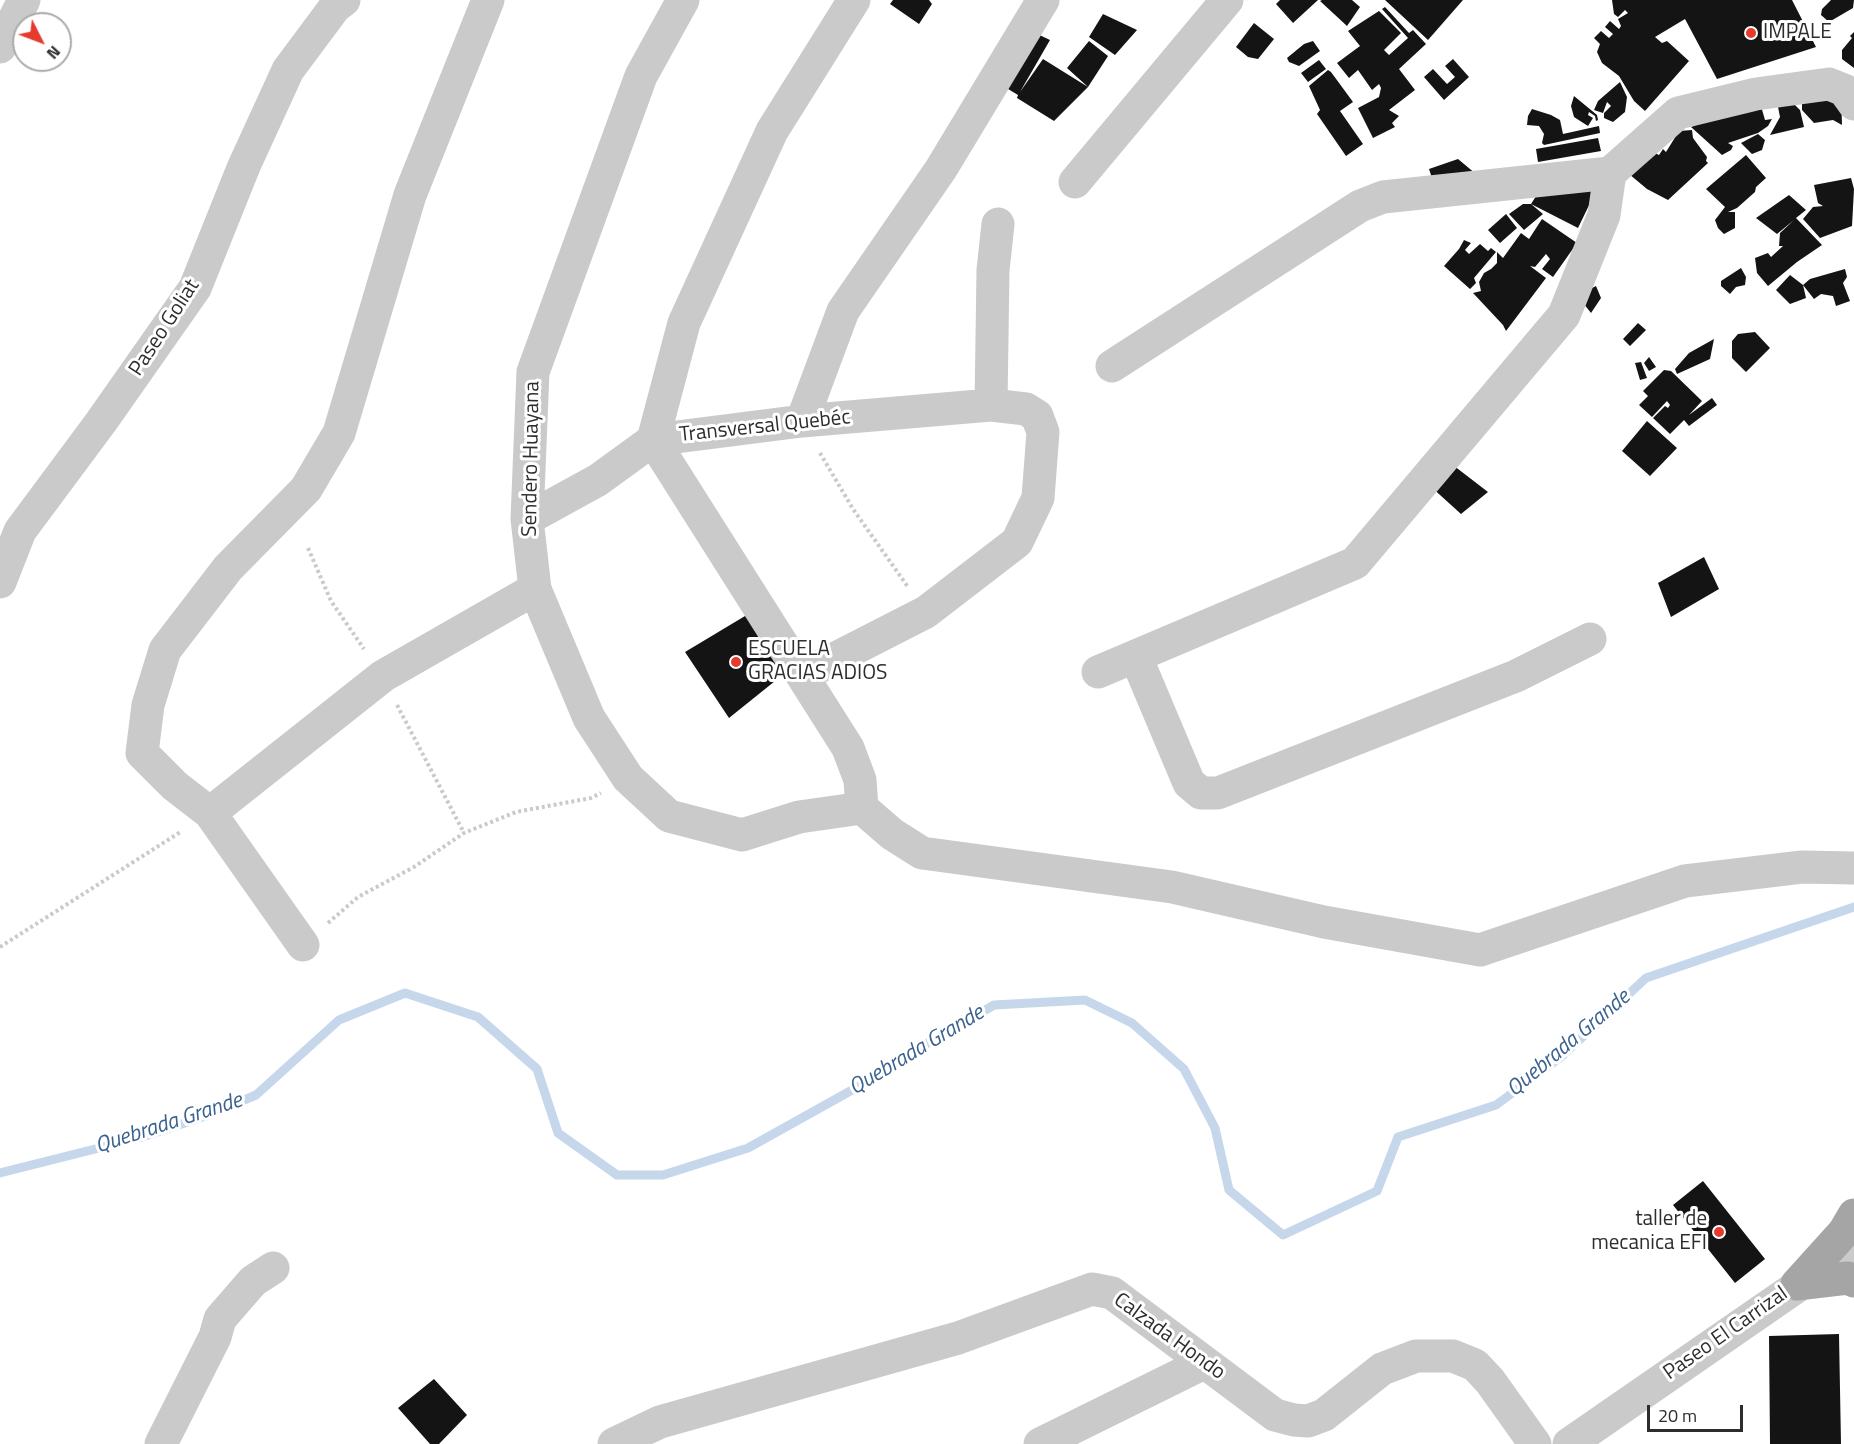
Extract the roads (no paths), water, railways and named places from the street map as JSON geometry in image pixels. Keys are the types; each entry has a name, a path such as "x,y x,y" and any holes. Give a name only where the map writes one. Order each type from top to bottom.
{"main road":[{"path":"1797,1284 1844,1232 1854,1215"},
{"path":"1797,1284 1848,1278 1854,1281"}],"street":[{"path":"0,47 24,0"},
{"name":"Paseo Goliat","path":"0,582 20,531 101,422 195,288 244,166 288,70 336,7 344,0"},
{"path":"303,945 210,813 175,786 142,753 148,705 165,650 228,568 306,489 339,433 410,195 488,0"},
{"name":"Sendero Huayana","path":"683,0 641,76 532,372 527,519 536,589 589,718 628,778 669,816 742,836 799,817 861,808"},
{"path":"854,0 772,131 684,323 653,440 848,748 860,780 861,808 892,834 922,853 1172,887 1324,921 1480,950 1685,881 1802,867 1854,868"},
{"path":"802,421 843,311 941,169 1043,0"},
{"path":"1075,182 1227,0"},
{"path":"1112,366 1360,206 1383,197 1611,173 1678,113 1756,94 1829,84 1844,90 1854,104"},
{"path":"1098,672 1355,563 1564,315 1604,215 1611,173"},
{"path":"991,405 993,270 998,224"},
{"name":"Transversal Quebéc","path":"527,519 598,480 653,440 802,421 991,405 1026,409 1037,416 1043,432 1038,498 1017,542 926,612 803,675"},
{"path":"210,813 383,676 536,589"},
{"path":"1136,657 1189,783 1201,793 1218,793 1516,676 1590,639"},
{"name":"Paseo El Carrizal","path":"1569,1444 1854,1246"},
{"path":"161,1444 215,1337 220,1319 253,1281 273,1268"},
{"name":"Calzada Hondo","path":"614,1444 660,1422 958,1338 1092,1289 1112,1293 1275,1415 1308,1421 1324,1415 1382,1370 1416,1356 1453,1356 1475,1365 1490,1381 1534,1444"},
{"path":"1040,1444 1204,1362"}],"waterway":[{"name":"Quebrada Grande","path":"0,1173 139,1138 206,1116 256,1095 339,1020 405,993 478,1017 537,1069 558,1133 617,1175 663,1175 748,1148 879,1075 926,1044 994,1005 1085,1000 1132,1023 1184,1069 1215,1128 1229,1190 1283,1235 1377,1191 1398,1137 1496,1105 1561,1057 1646,978 1854,907"}],"place":[{"name":"IMPALE","path":"1751,33"},
{"name":"ESCUELA GRACIAS ADIOS","path":"736,662"},
{"name":"taller de mecanica EFI","path":"1719,1232"}]}
